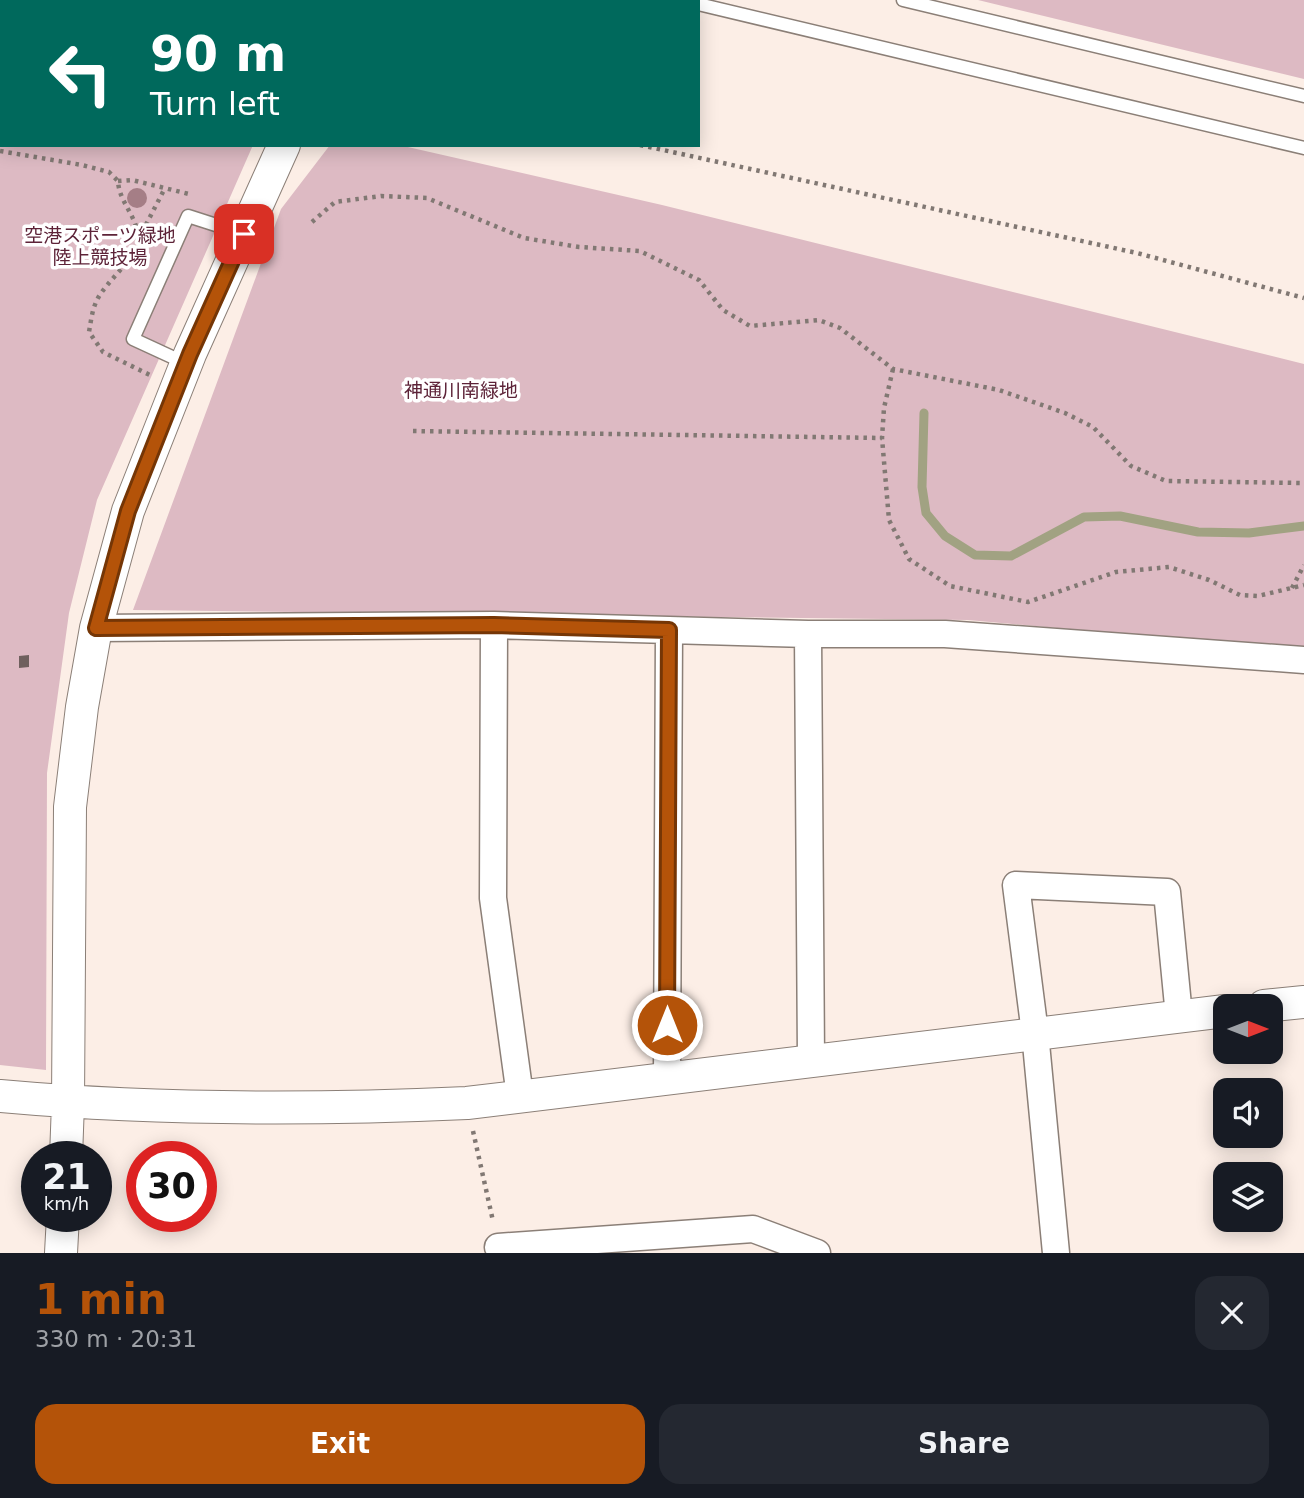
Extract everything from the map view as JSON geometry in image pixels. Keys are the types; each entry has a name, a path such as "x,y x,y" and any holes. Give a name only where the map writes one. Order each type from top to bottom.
{"street":[{"path":"67,1141 70,807 82,708 96,628 128,511 181,376 283,147"},
{"path":"96,628 494,625 808,634 944,634 1304,660"},
{"path":"494,625 493,898 520,1096"},
{"path":"667,1078 669,630"},
{"path":"808,634 811,1060"},
{"path":"1056,1253 1035,1033 1016,885 1167,892 1179,1016"},
{"path":"1283,1004 1304,1002"},
{"path":"0,1096 68,1103 353,1108 467,1103 1213,1012"},
{"path":"498,1247 618,1246 753,1228 770,1244 817,1253"},
{"path":"61,1253 62,1232"}],"lane":[{"path":"903,0 1304,96"},
{"path":"700,5 1304,148"},
{"path":"181,376 133,339 188,215 244,234"}],"path":[{"path":"649,147 1137,253 1304,298"},
{"path":"0,151 109,172 118,181 119,192 136,223 138,240"},
{"path":"165,188 130,256 98,298 89,332 103,352 181,376"},
{"path":"312,222 335,202 381,196 427,198 524,238 579,247 640,251 699,280 723,310 750,326 819,320 840,328 893,369 999,390 1065,413 1093,427 1131,466 1166,481 1304,483"},
{"path":"893,369 884,408 882,438 889,520 909,559 950,586 1028,602 1116,572 1169,567 1209,580 1240,595 1258,596 1304,584"},
{"path":"413,431 882,438"},
{"path":"1292,588 1304,565"},
{"path":"467,1103 498,1247"}],"green space":[{"path":"978,0 1304,0 1304,79"},
{"name":"空港スポーツ緑地 陸上競技場","path":"0,147 252,147 97,500 69,613 47,773 46,1070 0,1065"},
{"name":"神通川南緑地","path":"328,147 408,147 662,205 1304,364 1304,650 968,620 133,610 281,209"}],"building":[{"path":"29,655 29,667 19,668 19,656"}],"waterway":[{"path":"924,413 922,487 926,513 945,536 975,555 1011,556 1084,517 1120,516 1198,532 1249,533 1304,526"}],"route":[{"path":"244,234 190,354 128,511 96,628 494,625 669,630 667,1025"}]}
